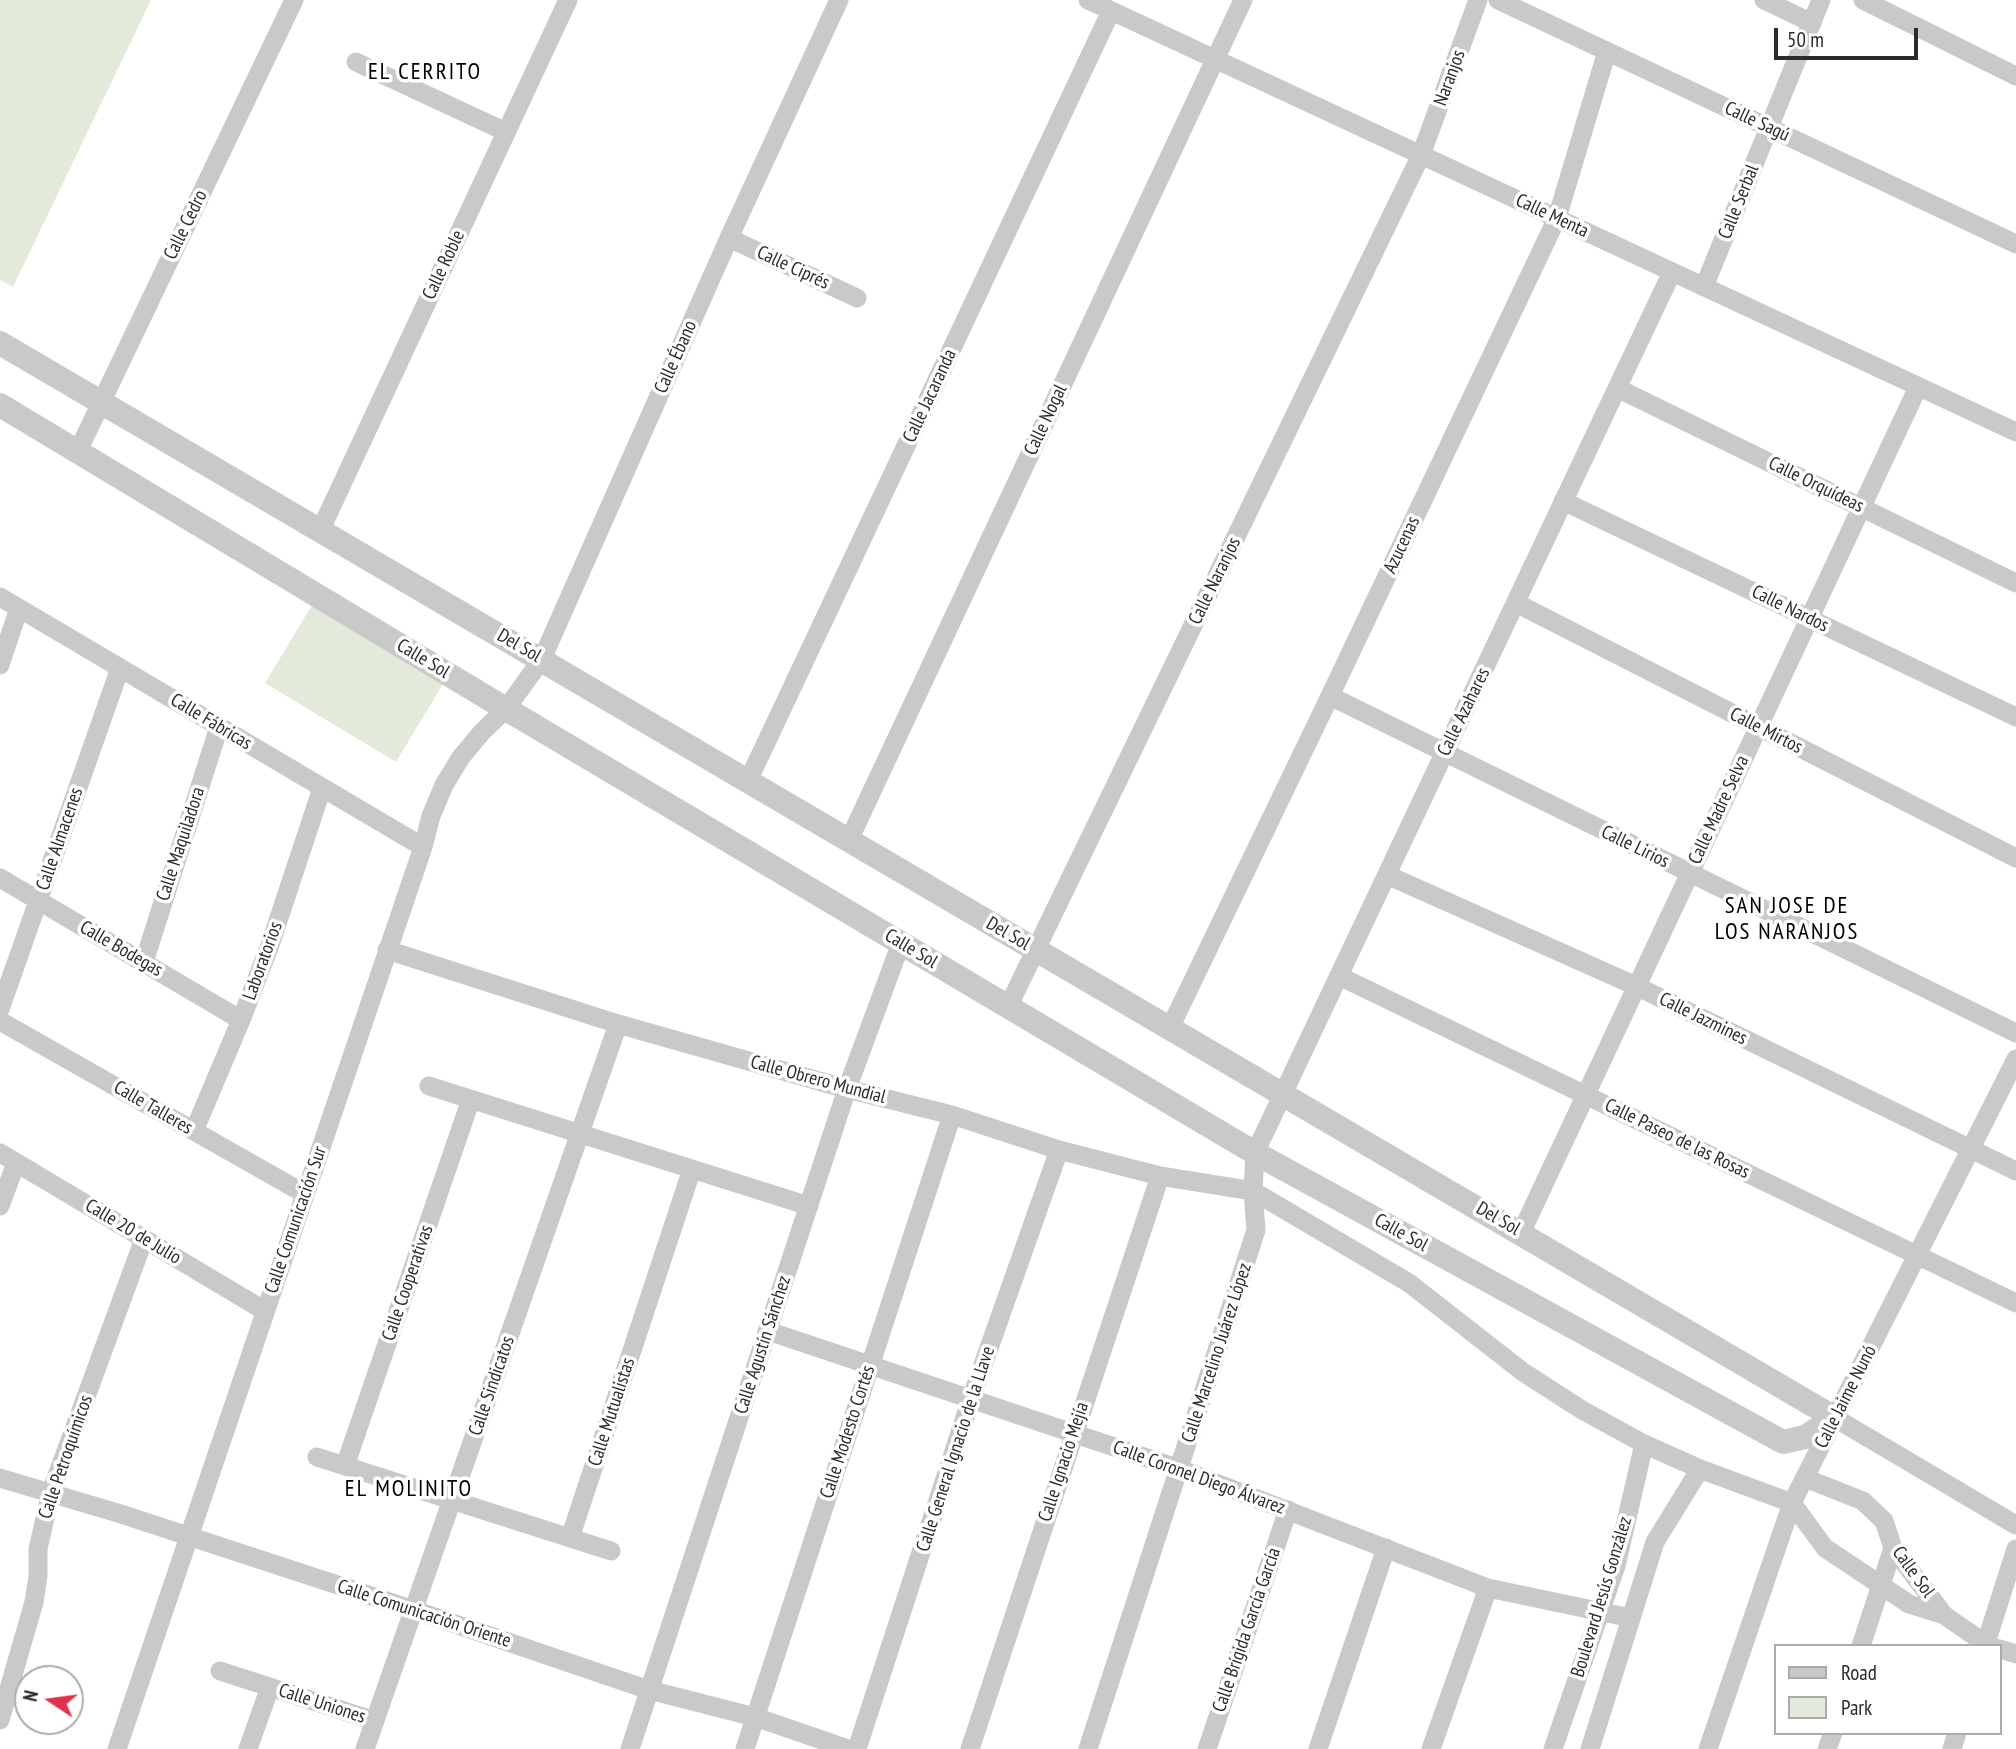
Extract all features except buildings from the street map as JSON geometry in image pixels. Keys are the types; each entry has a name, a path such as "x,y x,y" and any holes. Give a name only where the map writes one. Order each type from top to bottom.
{"street":[{"name":"Calle Cedro","path":"78,451 294,0"},
{"name":"Calle Roble","path":"320,531 568,0"},
{"name":"Calle Ébano","path":"506,709 542,659 729,238 839,0"},
{"name":"Calle Menta","path":"1088,0 2016,432"},
{"name":"Calle Nogal","path":"849,841 1243,0"},
{"name":"Naranjos","path":"1421,155 1478,0"},
{"name":"Calle Sagú","path":"1497,0 2016,244"},
{"path":"1764,0 1812,23"},
{"name":"Calle Serbal","path":"1704,287 1821,0"},
{"path":"1863,0 2016,76"},
{"name":"Calle Jacaranda","path":"748,781 1111,11"},
{"name":"Azucenas","path":"1170,1028 1557,218 1607,51"},
{"path":"356,62 506,132"},
{"name":"Calle Naranjos","path":"1009,1007 1421,155"},
{"name":"Calle Ciprés","path":"729,238 857,298"},
{"name":"Calle Azahares","path":"1255,1153 1672,272"},
{"name":"Del Sol","path":"0,343 2016,1525"},
{"name":"Calle Madre Selva","path":"1521,1233 1919,387"},
{"name":"Calle Orquídeas","path":"1616,388 2016,583"},
{"name":"Calle Sol","path":"0,405 1255,1153 1783,1441 1805,1437 1835,1418"},
{"name":"Calle Nardos","path":"1563,501 2016,717"},
{"name":"Calle Fábricas","path":"0,597 423,847"},
{"name":"Calle Mirtos","path":"1516,603 2016,858"},
{"path":"0,665 19,608"},
{"name":"Calle Almacenes","path":"0,1009 120,668"},
{"name":"Calle Lirios","path":"1330,696 2016,1033"},
{"name":"Calle Comunicación Sur","path":"117,1749 423,847 431,816 444,785 461,757 506,709"},
{"name":"Calle Maquiladora","path":"144,962 219,727"},
{"name":"Laboratorios","path":"194,1131 270,945 323,788"},
{"name":"Calle Jazmines","path":"1387,875 1636,986 2016,1171"},
{"name":"Calle Bodegas","path":"0,878 241,1020"},
{"name":"Calle Agustín Sánchez","path":"630,1749 847,1089 901,943"},
{"name":"Calle Obrero Mundial","path":"387,950 618,1024 847,1089 952,1115 1059,1150 1160,1176 1253,1191"},
{"name":"Calle Paseo de las Rosas","path":"1339,976 2016,1303"},
{"name":"Calle Talleres","path":"0,1021 305,1194"},
{"name":"Calle Sindicatos","path":"365,1749 618,1024"},
{"name":"Calle Jaime Nunó","path":"1708,1749 1792,1503 2016,1059"},
{"path":"429,1086 809,1206"},
{"name":"Calle Cooperativas","path":"345,1466 471,1099"},
{"name":"Calle Modesto Cortés","path":"745,1749 952,1115"},
{"name":"Calle General Ignacio de la Llave","path":"857,1749 971,1399 1059,1150"},
{"name":"Calle Marcelino Juárez López","path":"1088,1749 1256,1230 1253,1191 1255,1153"},
{"path":"0,1206 8,1158"},
{"name":"Calle 20 de Julio","path":"8,1158 265,1311"},
{"name":"Calle Mutualistas","path":"570,1538 692,1169"},
{"name":"Calle Ignacio Mejía","path":"970,1749 1160,1176"},
{"path":"1253,1191 1409,1283 1523,1372 1582,1410 1644,1444 1700,1469 1792,1503 1825,1548 1909,1604 1944,1615"},
{"name":"Calle Petroquímicos","path":"0,1720 34,1602 38,1549 51,1492 144,1239"},
{"name":"Calle Coronel Diego Álvarez","path":"768,1331 1180,1469 1488,1588 1631,1618"},
{"name":"Boulevard Jesús González","path":"1553,1749 1616,1566 1644,1444"},
{"path":"317,1457 611,1551"},
{"name":"Boulevard Jesús González","path":"1590,1749 1655,1542 1700,1469"},
{"name":"Calle Comunicación Oriente","path":"0,1478 51,1492 414,1610 649,1690 755,1717 848,1749"},
{"name":"Calle Sol","path":"1805,1478 1863,1501 1884,1521 1893,1548 1944,1615 1988,1644"},
{"name":"Calle Brígida García García","path":"1207,1749 1288,1510"},
{"path":"1616,1566 1655,1542"},
{"path":"1318,1749 1386,1548"},
{"path":"1862,1644 1893,1548"},
{"path":"1992,1644 2016,1549"},
{"path":"1431,1749 1488,1588"},
{"name":"Calle Uniones","path":"220,1671 375,1721"},
{"name":"Calle Uniones","path":"248,1749 270,1687"}],"green space":[{"path":"0,0 151,0 13,287 0,280"},
{"path":"315,600 446,679 396,762 265,683"}],"district":[{"name":"EL CERRITO","path":"425,72"},
{"name":"SAN JOSE DE LOS NARANJOS","path":"1787,919"},
{"name":"EL MOLINITO","path":"409,1489"}]}
